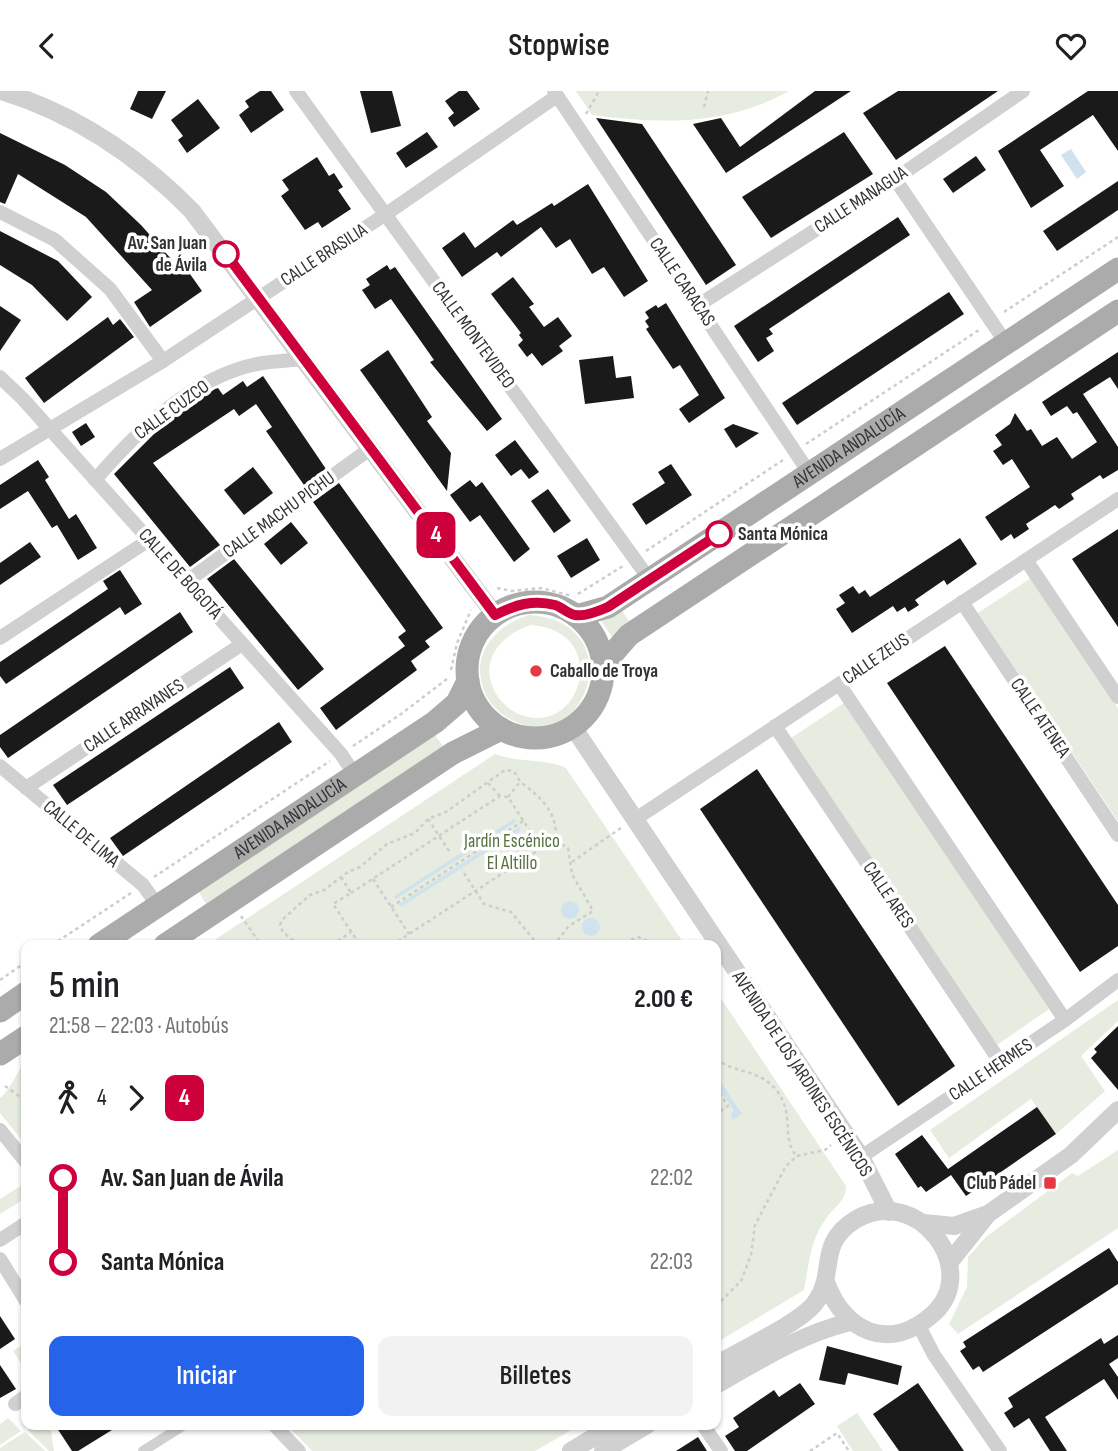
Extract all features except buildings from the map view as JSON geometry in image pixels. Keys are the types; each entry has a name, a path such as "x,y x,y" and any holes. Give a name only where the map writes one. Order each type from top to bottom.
{"main road":[{"name":"AVENIDA ANDALUCÍA","path":"576,616 608,607 1118,269"},
{"name":"AVENIDA ANDALUCÍA","path":"602,666 629,635 1118,311"},
{"path":"536,602 557,606 576,616 591,632 601,651 602,666 599,694 589,713 573,727 551,737 528,738 501,729 486,718 473,699 468,681 469,653 478,632 495,615 514,605 536,602"},
{"name":"AVENIDA ANDALUCÍA","path":"107,940 447,713 468,681"},
{"name":"AVENIDA ANDALUCÍA","path":"172,940 453,753 501,729"},
{"path":"0,1011 21,996"},
{"path":"0,1054 21,1040"}],"street":[{"path":"1,91 32,101 86,127 135,159 192,211 495,615"},
{"name":"CALLE MONTEVIDEO","path":"296,91 650,580"},
{"name":"CALLE MANAGUA","path":"697,306 895,179 1023,91"},
{"name":"CALLE BRASILIA","path":"0,459 163,361 386,214 556,93"},
{"name":"CALLE CARACAS","path":"556,93 810,474"},
{"path":"895,179 1006,343"},
{"path":"0,212 55,240 110,289 163,361"},
{"name":"CALLE CUZCO","path":"95,480 130,440 175,404 214,379 260,363 305,359"},
{"name":"CALLE DE BOGOTÁ","path":"0,377 49,428 341,754 355,775"},
{"name":"CALLE MACHU PICHU","path":"186,582 371,448"},
{"name":"CALLE ZEUS","path":"634,820 1118,499"},
{"path":"0,638 149,540"},
{"path":"1026,560 1118,697"},
{"name":"CALLE ATENEA","path":"962,602 1118,835"},
{"name":"CALLE ARRAYANES","path":"26,788 242,644"},
{"path":"839,684 1065,1020"},
{"name":"CALLE ARES","path":"775,726 1001,1063"},
{"name":"AVENIDA DE LOS JARDINES ESCÉNICOS","path":"573,727 715,940"},
{"name":"CALLE DE LIMA","path":"0,767 148,890 159,906"},
{"name":"AVENIDA DE LOS JARDINES ESCÉNICOS","path":"721,949 861,1157 889,1212"},
{"name":"CALLE HERMES","path":"861,1157 1065,1020 1118,980"},
{"path":"949,1263 988,1214 1072,1154 1118,1110"},
{"path":"0,1130 21,1155"},
{"path":"878,1211 911,1215 924,1223 941,1241 949,1263 948,1287 937,1309 919,1326 897,1334 872,1333 850,1322 834,1304 826,1282 827,1257 837,1235 855,1219 878,1211"},
{"path":"924,1223 954,1226 988,1214"},
{"path":"0,1240 21,1226"},
{"path":"0,1259 21,1293"},
{"path":"721,1362 808,1311 826,1282"},
{"path":"721,1382 792,1342 824,1328 850,1322"},
{"path":"919,1326 934,1355 1000,1451"},
{"path":"143,1451 176,1430"},
{"path":"279,1430 299,1451"},
{"path":"571,1451 606,1430"},
{"path":"603,1451 639,1430"},
{"path":"706,1430 721,1451"}],"path":[{"path":"586,114 599,91"},
{"path":"704,107 708,91"},
{"path":"998,317 1118,237"},
{"path":"803,447 984,326"},
{"path":"642,554 789,456"},
{"path":"493,584 503,591 541,587 574,597 628,563"},
{"path":"348,749 441,685 451,672 457,643 471,611 470,603"},
{"path":"150,880 334,758"},
{"path":"293,940 283,932 280,925 283,919 310,895 324,890 360,867 387,844 415,832 428,819 446,812 462,797 480,790 505,770 513,771 520,782 542,798 557,828 556,841"},
{"path":"488,782 500,796"},
{"path":"508,797 520,782"},
{"path":"357,940 333,904 500,796 508,797"},
{"path":"400,940 537,852 539,845 508,797"},
{"path":"428,819 451,854"},
{"path":"572,862 634,820"},
{"path":"391,907 523,821"},
{"path":"539,845 556,841 568,848 572,874 593,911 569,926 558,940"},
{"path":"464,873 484,904 511,912 520,920 533,940"},
{"path":"341,877 351,893"},
{"path":"373,879 409,934"},
{"path":"60,940 136,890"},
{"path":"241,916 258,940"},
{"path":"339,940 351,932"},
{"path":"0,980 21,965"},
{"path":"721,1063 761,1076 777,1091 788,1112 788,1144 797,1156"},
{"path":"5,1086 21,1097"},
{"path":"721,1094 729,1106 721,1111"},
{"path":"721,1301 741,1281 751,1255 755,1225 786,1166 797,1156 825,1150 846,1135"},
{"path":"810,1451 837,1433 849,1451"}],"green space":[{"path":"576,91 789,91 741,111 668,121 592,115"},
{"path":"1031,578 1118,708 1118,821 978,613"},
{"path":"621,609 631,624 612,637 601,621"},
{"path":"529,615 560,623 580,638 589,659 588,682 579,703 564,719 543,727 518,723 504,715 489,700 481,681 482,656 487,645 495,635 516,620","holes":["531,625 556,631 572,645 580,662 579,681 572,698 560,711 542,718 521,715 505,705 494,690 490,679 491,658 503,641 520,629"]},
{"path":"844,703 1049,1009 997,1045 791,738"},
{"path":"435,735 443,746 206,904 199,892"},
{"name":"Jardín Escénico El Altillo","path":"495,754 566,768 682,940 215,940"},
{"path":"721,998 846,1186 842,1199 817,1234 804,1290 721,1340"},
{"path":"1118,1000 1118,1021 1081,1056 1105,1091 1056,1134 1031,1099 949,1158 930,1130"},
{"path":"20,1070 21,1139 0,1113 0,1098"},
{"path":"1118,1150 1118,1228 958,1334 949,1324 967,1287 968,1257 986,1237 1072,1173 1078,1176"},
{"path":"21,1186 21,1201 0,1214 0,1199"},
{"path":"21,1346 21,1363 13,1351"},
{"path":"857,1413 883,1451 853,1451 837,1426"},
{"path":"8,1418 21,1431 0,1445 0,1424"},
{"path":"28,1430 51,1430 54,1451 49,1451"},
{"path":"292,1430 571,1430 535,1451 312,1451"},
{"path":"25,1432 45,1451 0,1451 0,1448"}],"water":[{"path":"1071,149 1086,172 1077,179 1061,155"},
{"path":"514,819 516,822 396,899 394,896"},
{"path":"519,827 521,830 401,907 399,904"},
{"path":"570,901 576,904 579,910 576,916 570,919 564,916 561,910 564,904"},
{"path":"591,918 597,921 600,927 597,933 591,936 585,933 582,927 585,921"},
{"path":"721,1082 742,1114 733,1120 730,1114 734,1111 721,1091"}],"bus line":[{"name":"4","path":"226,254 495,615 514,605 536,602 557,606 576,616 595,612 608,607 719,534"}],"place":[{"name":"Av. San Juan de Ávila","path":"226,254"},
{"name":"Santa Mónica","path":"719,534"},
{"name":"Caballo de Troya","path":"536,671"},
{"name":"Club Pádel","path":"1050,1183"}]}
